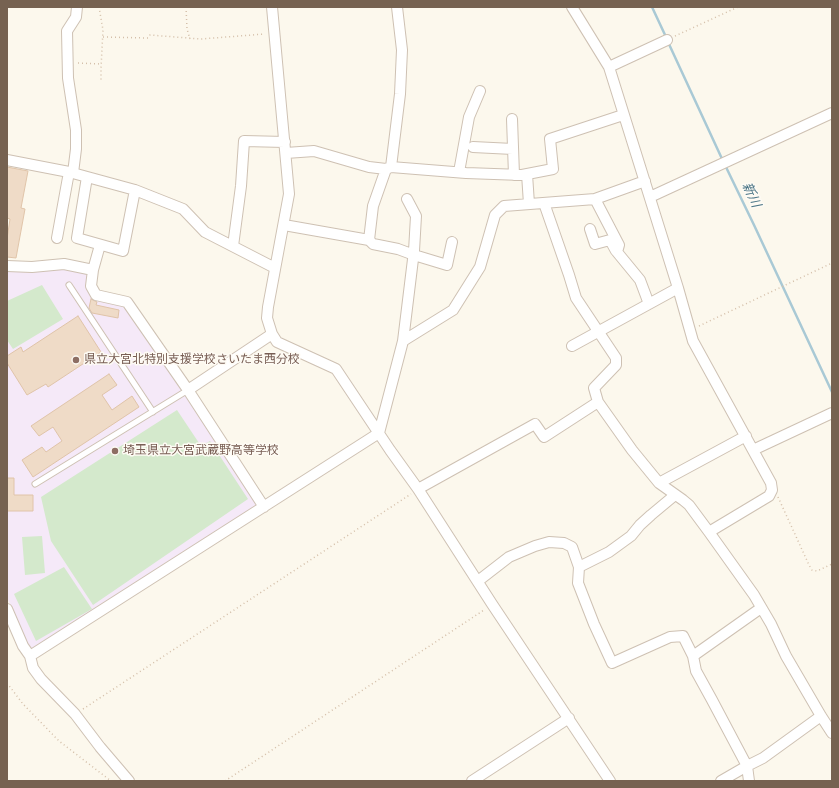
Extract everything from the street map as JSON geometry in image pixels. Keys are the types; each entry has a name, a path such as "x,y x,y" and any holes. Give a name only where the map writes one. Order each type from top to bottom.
{"street":[{"path":"57,238 76,149 76,130 68,78 67,31 76,17 77,7"},
{"path":"272,7 289,194 267,318 272,334 277,342 336,369 418,490 610,781"},
{"path":"369,240 373,206 388,168 397,127 401,86 402,50 397,7"},
{"path":"572,7 609,67 693,341 771,483 772,490 769,496 709,532"},
{"path":"609,67 667,40"},
{"path":"459,172 469,117 480,91"},
{"path":"650,197 832,113"},
{"path":"286,152 314,151 369,167 522,175 553,169 550,139 623,114"},
{"path":"512,119 514,175"},
{"path":"233,246 241,186 244,141 285,142"},
{"path":"473,147 513,149"},
{"path":"7,160 71,173 135,190 183,209 205,232 275,268"},
{"path":"527,174 529,204"},
{"path":"87,177 77,238 100,245 123,251 135,190"},
{"path":"403,341 453,310 480,267 495,215 504,206 595,199 645,181"},
{"path":"30,656 379,433 403,341 414,255 416,216 407,199"},
{"path":"595,199 619,245 617,252"},
{"path":"544,203 576,298 616,358 616,365 594,388 598,402 632,450 659,483 694,510 754,595 786,656 832,733"},
{"path":"284,225 369,240 373,244 398,249 447,265 452,242"},
{"path":"590,229 595,244 610,240 617,252 640,280 649,304"},
{"path":"100,245 93,270 91,286 96,295 127,302 188,390 264,507"},
{"path":"7,266 32,267 64,264 93,270"},
{"path":"572,346 678,288"},
{"path":"188,390 272,334"},
{"path":"418,490 534,424 544,437 598,402"},
{"path":"753,450 832,413"},
{"path":"659,483 746,436"},
{"path":"579,567 610,552 631,536 640,525 675,495"},
{"path":"478,581 509,557 535,546 549,542 564,543 572,547 579,567 578,583 594,624 612,663 670,637 683,636 693,656 696,671 747,766 749,781"},
{"path":"693,656 761,608"},
{"path":"7,609 30,656 33,668 41,679 75,714 100,747 129,781"},
{"path":"721,781 763,758 821,716"},
{"path":"472,781 569,718"}],"lane":[{"path":"69,286 153,412"},
{"path":"36,484 188,390"}],"path":[{"path":"99,7 103,30 101,81"},
{"path":"186,7 187,28 190,39"},
{"path":"667,40 738,7"},
{"path":"103,37 148,38 150,35 200,39 275,33"},
{"path":"68,63 101,64"},
{"path":"690,330 832,263"},
{"path":"771,483 812,570 817,571 832,564"},
{"path":"75,714 418,490"},
{"path":"226,781 492,604"},
{"path":"7,683 24,704 59,741 111,781"}],"shaded area":[{"name":"埼玉県立大宮武蔵野高等学校","path":"55,267 88,273 87,289 126,304 257,505 34,650 25,643 7,597 7,269 49,271"}],"green space":[{"path":"42,285 63,319 13,349 7,340 7,301"},
{"path":"177,410 201,446 210,441 248,499 93,605 51,541 41,497"},
{"path":"42,536 45,573 25,575 22,537"},
{"path":"64,567 92,609 36,641 14,594"}],"building":[{"path":"7,167 28,171 21,208 25,209 16,258 7,257 7,239 10,219 7,218"},
{"path":"91,299 97,302 96,305 119,310 118,318 92,313 89,308"},
{"path":"78,316 101,352 48,387 46,384 27,395 7,363 7,356 21,347 23,352"},
{"path":"109,374 117,385 102,395 112,410 132,396 139,407 33,477 22,460 42,447 46,452 62,441 53,427 39,436 31,426"},
{"path":"7,478 14,478 14,495 33,495 33,511 7,511"}],"waterway":[{"name":"新川","path":"652,7 666,37"},
{"name":"新川","path":"668,42 723,161"},
{"name":"新川","path":"725,165 832,392"}],"place":[{"name":"県立大宮北特別支援学校さいたま西分校","path":"76,360"},
{"name":"埼玉県立大宮武蔵野高等学校","path":"115,451"}]}
